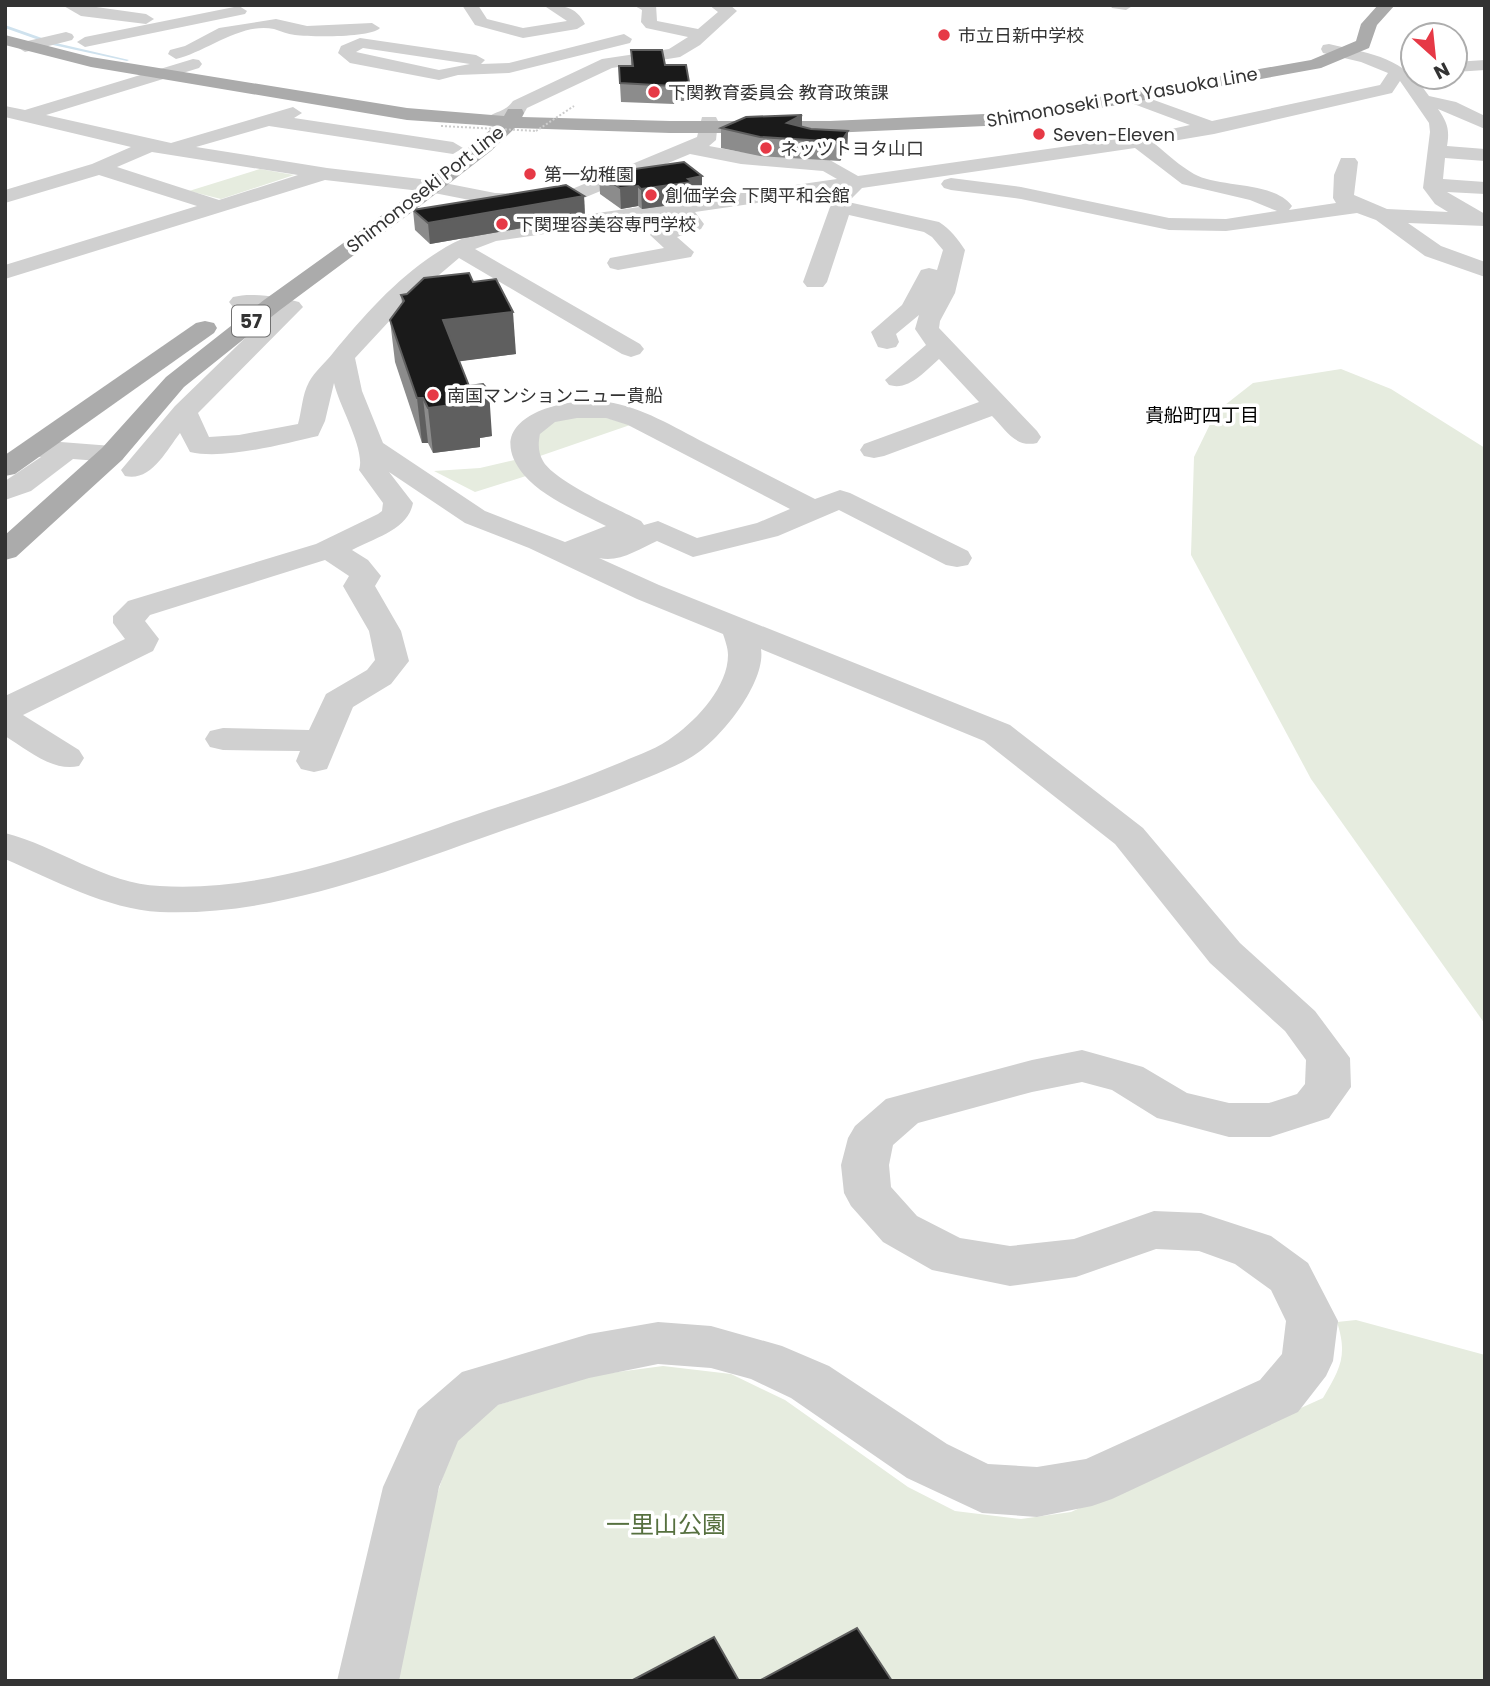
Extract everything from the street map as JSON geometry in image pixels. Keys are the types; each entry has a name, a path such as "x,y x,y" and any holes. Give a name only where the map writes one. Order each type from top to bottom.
{"main road":[{"name":"Shimonoseki Port Yasuoka Line","path":"708,124 996,113 1285,62 1329,49 1339,42 1354,16 1366,5"},
{"path":"1348,52 1363,44 1369,24 1387,5"},
{"name":"Shimonoseki Port Line","path":"31,25 61,39 193,64 388,99 509,115"},
{"name":"Shimonoseki Port Line","path":"17,46 91,62 407,114 509,115"},
{"name":"Shimonoseki Port Yasuoka Line","path":"509,115 830,127 982,121 1034,115 1303,66 1348,52"},
{"name":"Shimonoseki Port Line","path":"337,230 453,148 509,115"},
{"name":"Shimonoseki Port Line","path":"5,551 113,454 175,382 266,294 413,202 509,115"},
{"name":"57","path":"5,468 241,302"}],"street":[{"path":"338,66 431,74 509,68 540,60 611,29 577,24 523,33 481,22 470,5"},
{"path":"551,5 573,16 577,24"},
{"path":"641,5 650,8 649,22 652,25 701,35"},
{"path":"509,115 608,63 674,52 701,35 729,11 717,5"},
{"path":"1118,5 1126,5"},
{"path":"85,42 253,8"},
{"path":"68,11 182,22 214,37"},
{"path":"176,54 202,46 214,37 259,25 276,24 280,28 302,30 372,28"},
{"path":"17,46 61,39"},
{"path":"431,74 356,59 348,55 347,50 360,43 476,60"},
{"path":"1329,49 1348,52 1399,69"},
{"path":"509,115 512,101 531,90 539,72 540,60"},
{"path":"25,116 193,64"},
{"path":"184,412 200,446 301,433 311,427 312,409 321,384 357,337 436,265 459,248 506,232 1139,142 1214,128 1385,89 1399,73"},
{"path":"1416,91 1438,123 1440,132 1433,185 1442,200 1480,219"},
{"path":"1129,96 1214,128"},
{"path":"1422,100 1450,106 1485,123"},
{"path":"11,194 160,148 328,102"},
{"path":"1450,106 1485,104"},
{"path":"1312,105 1344,115"},
{"path":"5,111 160,148 327,174"},
{"path":"267,120 453,148"},
{"path":"5,272 327,174 359,169 403,183 495,199 567,198 691,148 706,140 708,124"},
{"path":"222,133 373,155 388,144 389,138"},
{"path":"1139,142 1189,180 1257,195 1282,205 1205,226"},
{"path":"691,148 741,158 828,165 855,183 938,183 980,187 1169,224 1205,226 1359,206"},
{"path":"1438,151 1485,155"},
{"path":"1348,162 1343,198 1384,215 1433,251 1485,270"},
{"path":"99,168 218,206"},
{"path":"855,183 836,201 841,207 931,227 946,238 954,250 927,329 1027,437"},
{"path":"1433,185 1485,188"},
{"path":"567,198 607,218"},
{"path":"815,282 841,207"},
{"path":"618,263 683,252 661,235 693,224 678,208"},
{"path":"1384,215 1480,219"},
{"path":"887,342 883,332 912,309 946,238"},
{"path":"459,248 499,274 631,349"},
{"path":"135,470 184,412 291,307 266,294 241,302"},
{"path":"898,380 940,346"},
{"path":"66,758 8,723 5,714 11,706 141,644 142,639 129,623 130,616 139,608 327,550 388,520 399,509 394,496 373,470 375,465 371,447 349,391 342,358"},
{"path":"874,450 921,435 996,405"},
{"path":"573,558 630,527 552,484 530,464 524,442 525,435 533,423 562,412 600,410 638,419 812,509"},
{"path":"368,1681 411,1487 437,1426 481,1388 589,1356 657,1343 711,1347 763,1361 810,1382 927,1461 982,1488 1037,1492 1091,1482 1279,1396 1307,1361 1312,1321 1290,1277 1252,1250 1201,1232 1154,1230 1076,1258 1010,1266 950,1256 900,1229 868,1193 865,1165 871,1138 902,1111 1032,1076 1082,1066 1127,1078 1173,1106 1229,1121 1270,1120 1313,1106 1328,1087 1328,1058 1300,1021 1225,953 1129,836 997,733 475,517 371,447"},
{"path":"35,448 113,454"},
{"path":"5,491 21,485 66,451"},
{"path":"573,558 658,530 693,548 767,530 840,499 957,558"},
{"path":"475,517 501,545 526,565"},
{"path":"223,739 318,751 338,701 379,677 392,661 385,631 359,586 365,576 357,564 327,550"},
{"path":"5,845 134,896 159,900 244,894 284,887 331,874 583,792 669,755 690,741 724,704 742,674 745,652 738,628"}],"path":[{"path":"441,126 536,131 574,106"}],"green space":[{"path":"260,169 294,175 221,199 189,191"},
{"path":"1341,369 1391,389 1485,448 1485,1024 1311,779 1191,555 1194,457 1216,412 1253,383"},
{"path":"593,415 633,424 540,456 536,446 542,427 562,418"},
{"path":"519,459 526,476 475,492 434,471 480,468"},
{"name":"一里山公園","path":"1356,1320 1485,1355 1485,1681 396,1681 416,1560 456,1436 488,1408 595,1375 663,1366 731,1374 785,1400 908,1487 955,1511 1021,1519 1071,1512 1323,1398 1334,1379 1342,1353 1337,1322"}],"building":[{"path":"631,50 662,50 665,65 686,65 689,82 674,83 673,86 620,83 619,66 633,66"},
{"path":"802,115 787,123 811,129 848,131 841,142 760,137 721,128 746,117"},
{"path":"684,162 702,176 688,179 692,182 641,189 638,186 620,188 599,174"},
{"path":"566,185 584,196 428,223 413,210"},
{"path":"469,273 473,282 496,279 513,312 443,320 469,386 483,384 489,391 471,394 476,402 428,408 423,398 417,398 390,320 404,301 401,295 407,294 424,278"},
{"path":"857,1628 892,1681 759,1681"},
{"path":"714,1637 739,1681 631,1681"}],"waterway":[{"path":"5,26 55,44 127,60"}],"place":[{"name":"市立日新中学校","path":"944,35"},
{"name":"下関教育委員会 教育政策課","path":"654,92"},
{"name":"Seven-Eleven","path":"1039,134"},
{"name":"ネッツトヨタ山口","path":"766,148"},
{"name":"第一幼稚園","path":"530,174"},
{"name":"創価学会 下関平和会館","path":"651,195"},
{"name":"下関理容美容専門学校","path":"502,224"},
{"name":"南国マンションニュー貴船","path":"433,395"}],"district":[{"name":"貴船町四丁目","path":"1202,415"}]}
